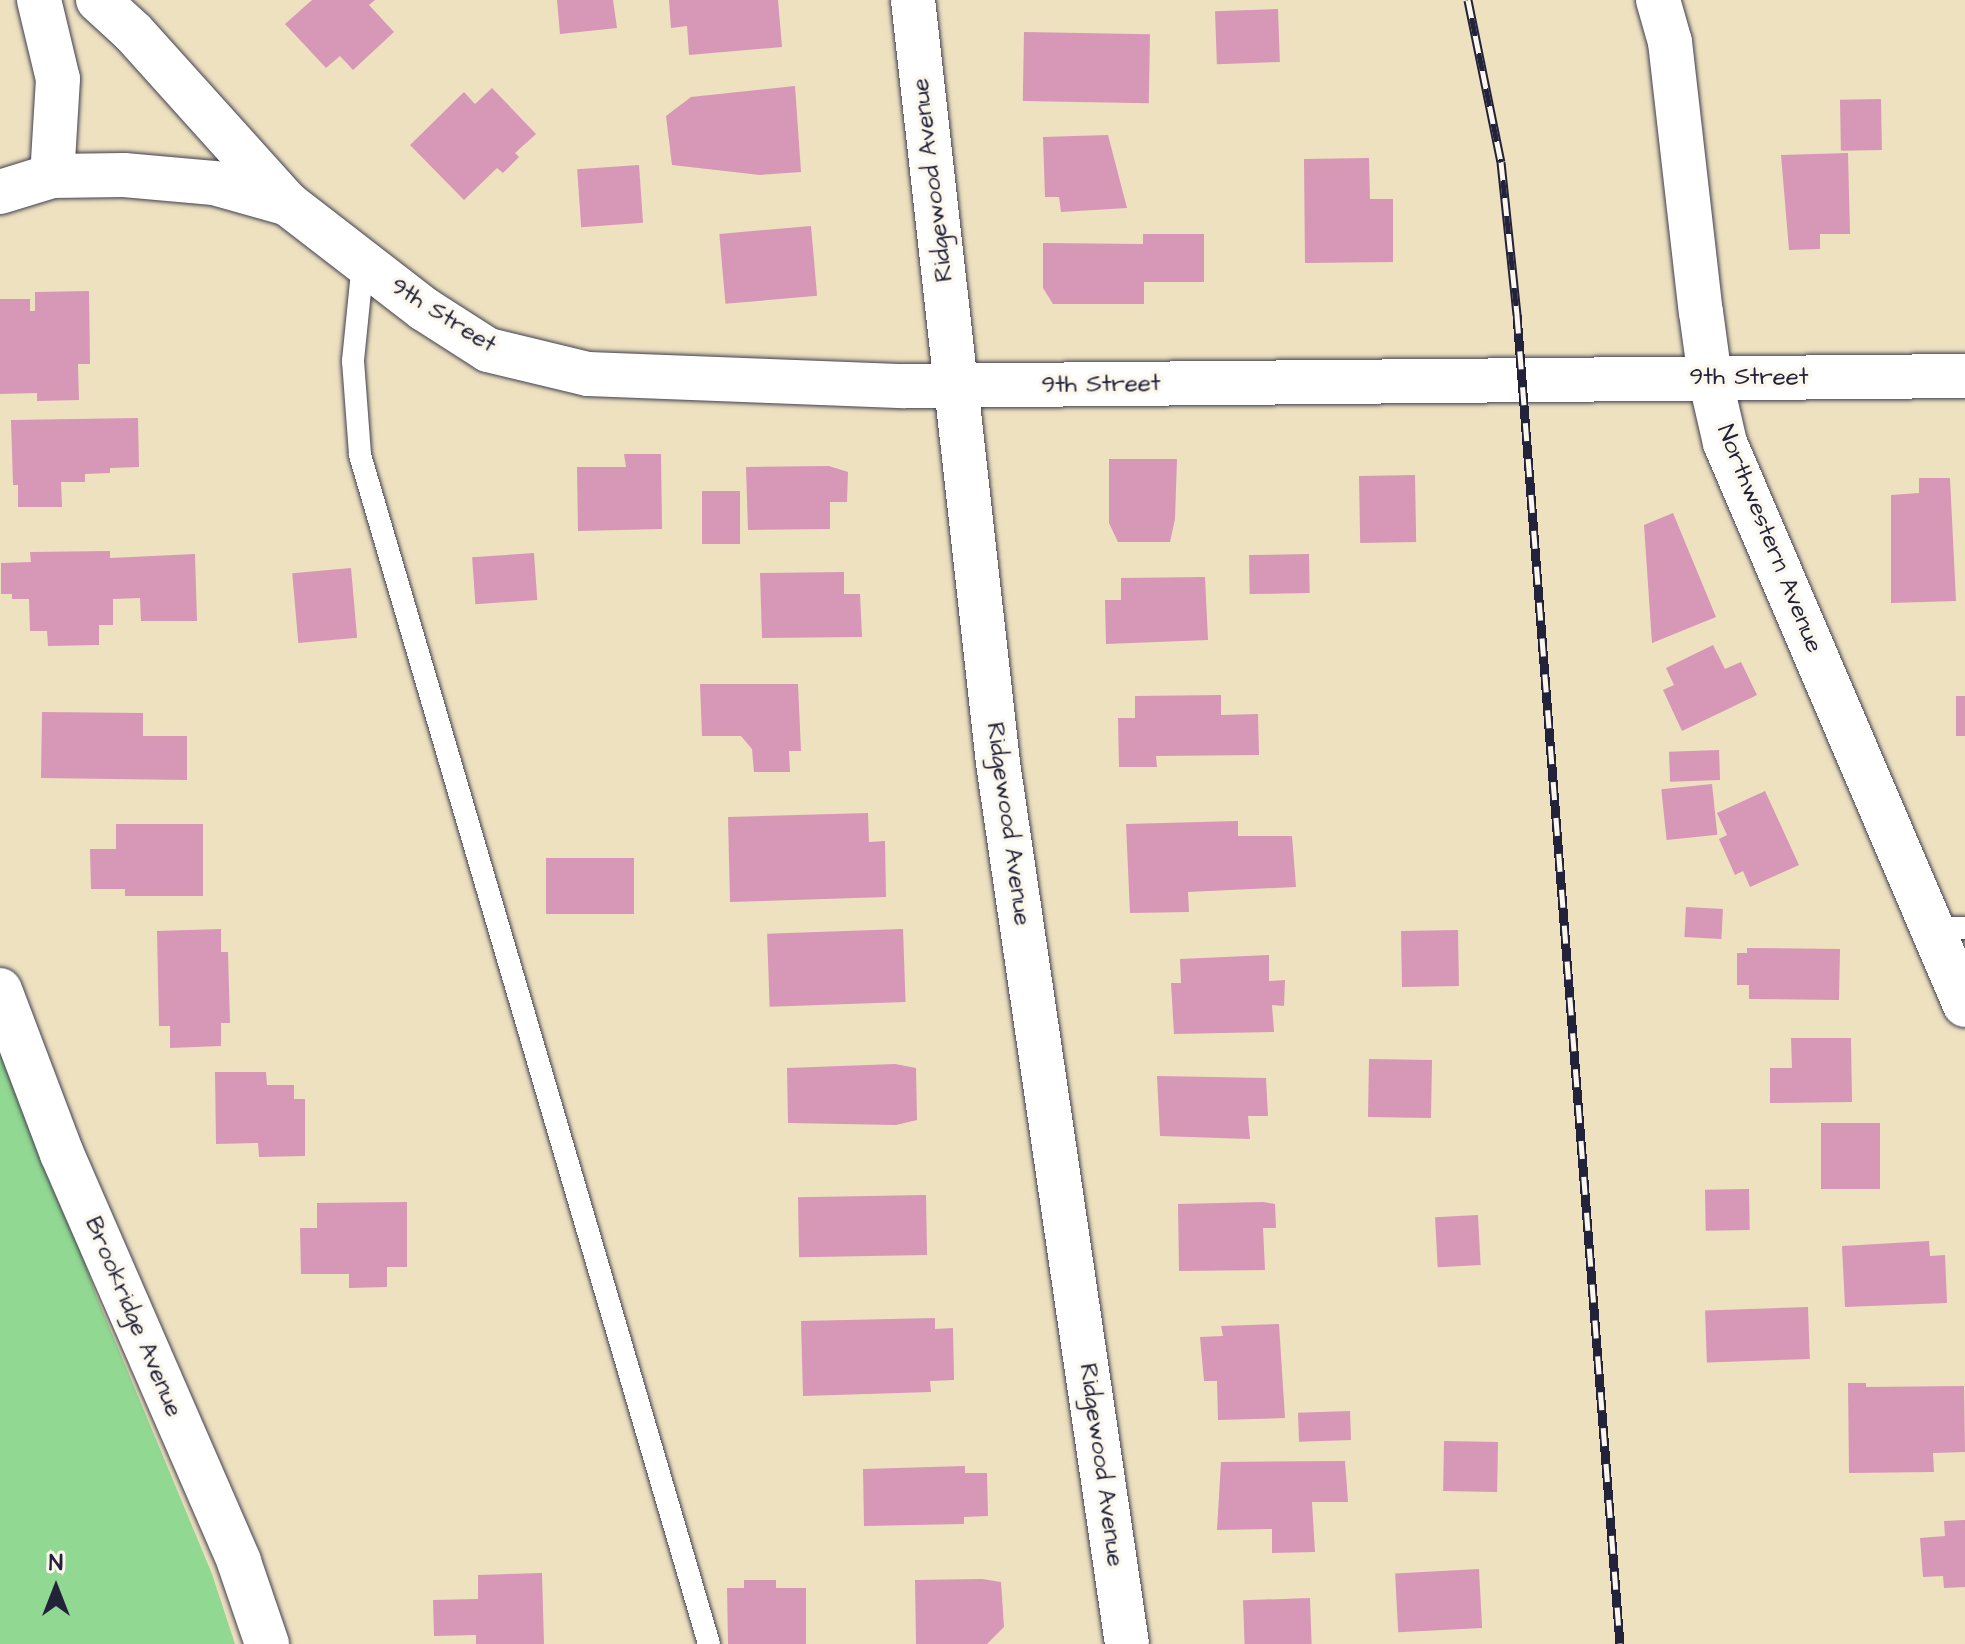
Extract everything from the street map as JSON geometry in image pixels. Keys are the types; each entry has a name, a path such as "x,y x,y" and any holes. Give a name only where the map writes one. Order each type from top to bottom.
{"street":[{"path":"0,192 52,176 58,79 39,0"},
{"name":"9th Street","path":"98,0 133,32 288,204 424,309 488,350 588,374 801,385 957,386 1965,376"},
{"name":"Ridgewood Avenue","path":"913,0 998,763 1127,1644"},
{"name":"Northwestern Avenue","path":"1658,0 1670,42 1710,378 1725,443 1949,928 1965,1005"},
{"name":"9th Street","path":"52,176 124,175 214,183 288,204"},
{"name":"Brookridge Avenue","path":"0,990 62,1154 239,1562 267,1644"}],"lane":[{"path":"363,262 353,361 360,455 709,1644"}],"green space":[{"path":"0,1036 49,1159 96,1295 212,1574 235,1644 0,1644"}],"building":[{"path":"312,0 375,0 369,5 394,32 353,70 340,56 326,68 285,24"},
{"path":"557,0 613,0 617,28 560,34"},
{"path":"669,0 778,0 782,47 689,55 687,26 671,28"},
{"path":"1278,9 1280,62 1217,64 1215,11"},
{"path":"1024,32 1150,34 1149,103 1023,101"},
{"path":"795,86 801,172 760,175 672,165 666,116 691,97"},
{"path":"492,88 536,134 515,153 519,157 503,173 497,168 464,200 410,145 464,92 475,104"},
{"path":"1881,99 1882,150 1841,151 1840,100"},
{"path":"1108,135 1127,208 1061,212 1059,197 1045,197 1043,137"},
{"path":"1848,153 1850,234 1820,234 1820,249 1789,250 1781,155"},
{"path":"1369,158 1370,199 1393,199 1393,262 1305,263 1304,159"},
{"path":"639,165 643,223 581,227 577,169"},
{"path":"811,226 817,296 725,304 719,234"},
{"path":"1143,234 1204,234 1204,282 1144,282 1144,304 1053,304 1043,288 1043,243 1143,244"},
{"path":"89,291 90,364 78,364 79,400 37,401 37,393 0,394 0,299 30,299 30,311 35,311 35,292"},
{"path":"138,418 139,467 110,468 110,473 85,474 85,482 61,482 62,507 18,507 18,485 13,485 11,420"},
{"path":"624,454 661,454 662,529 578,531 577,467 626,467"},
{"path":"1109,459 1177,459 1175,519 1170,542 1118,542 1109,523"},
{"path":"829,466 848,472 847,502 830,502 830,529 748,530 746,467"},
{"path":"1415,475 1416,542 1360,543 1359,476"},
{"path":"1919,478 1950,478 1956,601 1891,603 1891,495 1919,493"},
{"path":"702,491 740,491 740,544 702,544"},
{"path":"1673,513 1716,617 1652,643 1644,525"},
{"path":"110,551 110,558 195,554 197,621 141,621 140,598 113,599 113,625 99,625 99,645 48,646 47,631 30,631 29,599 12,599 12,594 1,594 1,563 31,562 30,552"},
{"path":"534,553 537,600 475,604 472,557"},
{"path":"1309,554 1310,593 1250,594 1249,555"},
{"path":"351,568 357,638 298,643 292,573"},
{"path":"844,572 844,594 860,594 862,637 762,638 760,573"},
{"path":"1205,577 1208,640 1106,644 1105,600 1121,600 1121,578"},
{"path":"1713,645 1725,669 1741,662 1757,695 1682,731 1663,690 1674,685 1666,668"},
{"path":"700,684 798,684 801,751 789,751 790,772 754,772 752,749 741,736 702,736"},
{"path":"1221,695 1221,715 1258,714 1259,755 1156,756 1157,767 1119,767 1118,718 1135,718 1135,696"},
{"path":"1956,696 1965,696 1965,736 1956,736"},
{"path":"42,712 143,713 143,736 187,736 187,780 41,778"},
{"path":"1719,750 1720,780 1670,782 1669,752"},
{"path":"1712,784 1717,835 1667,840 1661,789"},
{"path":"1765,791 1799,865 1750,887 1743,871 1735,875 1719,839 1727,835 1717,813"},
{"path":"868,813 869,842 885,841 886,897 730,902 728,817"},
{"path":"1238,821 1238,836 1292,836 1296,887 1188,892 1189,912 1130,913 1126,824"},
{"path":"116,824 203,824 203,896 125,896 125,889 91,889 90,849 116,849"},
{"path":"546,858 634,858 634,914 546,914"},
{"path":"1686,907 1723,909 1721,939 1684,937"},
{"path":"221,929 221,952 228,952 230,1023 221,1023 221,1046 170,1048 170,1026 159,1026 157,931"},
{"path":"903,929 906,1002 770,1007 767,934"},
{"path":"1458,930 1459,986 1402,987 1401,931"},
{"path":"1747,948 1840,949 1839,1000 1749,999 1749,985 1737,985 1737,953 1747,953"},
{"path":"1269,955 1269,981 1285,980 1284,1006 1272,1005 1274,1032 1174,1034 1171,983 1181,983 1180,959"},
{"path":"1791,1038 1851,1038 1852,1102 1770,1103 1770,1068 1792,1068"},
{"path":"1369,1059 1432,1060 1431,1118 1368,1117"},
{"path":"895,1064 916,1068 917,1120 896,1125 788,1123 787,1068"},
{"path":"215,1072 266,1072 267,1085 294,1085 294,1099 305,1099 305,1156 259,1157 258,1143 216,1144"},
{"path":"1157,1076 1266,1078 1268,1116 1248,1116 1250,1139 1160,1136"},
{"path":"1821,1123 1880,1123 1880,1189 1821,1189"},
{"path":"1749,1189 1750,1230 1706,1231 1705,1190"},
{"path":"926,1195 927,1255 799,1257 798,1197"},
{"path":"407,1202 407,1267 387,1267 387,1287 349,1288 349,1274 301,1274 300,1228 317,1228 317,1203"},
{"path":"1178,1204 1275,1204 1276,1228 1263,1228 1265,1270 1179,1271"},
{"path":"1478,1215 1481,1265 1438,1267 1435,1217"},
{"path":"1929,1241 1930,1256 1945,1255 1947,1303 1845,1307 1842,1246"},
{"path":"1808,1307 1810,1359 1707,1363 1705,1311"},
{"path":"935,1318 935,1329 953,1328 954,1380 930,1381 931,1392 803,1396 801,1321"},
{"path":"1279,1324 1285,1418 1218,1420 1217,1381 1204,1381 1200,1337 1223,1336 1221,1326"},
{"path":"1848,1383 1866,1383 1866,1387 1964,1386 1965,1452 1933,1453 1934,1472 1849,1473"},
{"path":"1350,1411 1351,1440 1299,1442 1298,1413"},
{"path":"1444,1441 1498,1442 1497,1492 1443,1491"},
{"path":"1345,1461 1348,1502 1312,1502 1315,1552 1272,1553 1272,1529 1217,1530 1221,1462"},
{"path":"965,1466 965,1473 987,1473 988,1516 964,1517 964,1524 864,1526 863,1469"},
{"path":"1965,1520 1965,1587 1944,1588 1943,1576 1923,1577 1920,1538 1945,1536 1944,1521"},
{"path":"1479,1569 1482,1628 1398,1632 1395,1573"},
{"path":"542,1573 544,1644 476,1644 476,1635 434,1636 433,1600 478,1599 478,1575"},
{"path":"982,1579 1001,1582 1004,1627 987,1644 916,1644 915,1580"},
{"path":"744,1580 776,1580 776,1588 806,1588 806,1644 728,1644 727,1588 744,1588"},
{"path":"1310,1598 1312,1644 1245,1644 1243,1600"}],"railway":[{"path":"1468,0 1501,162 1517,315 1620,1644"}]}
